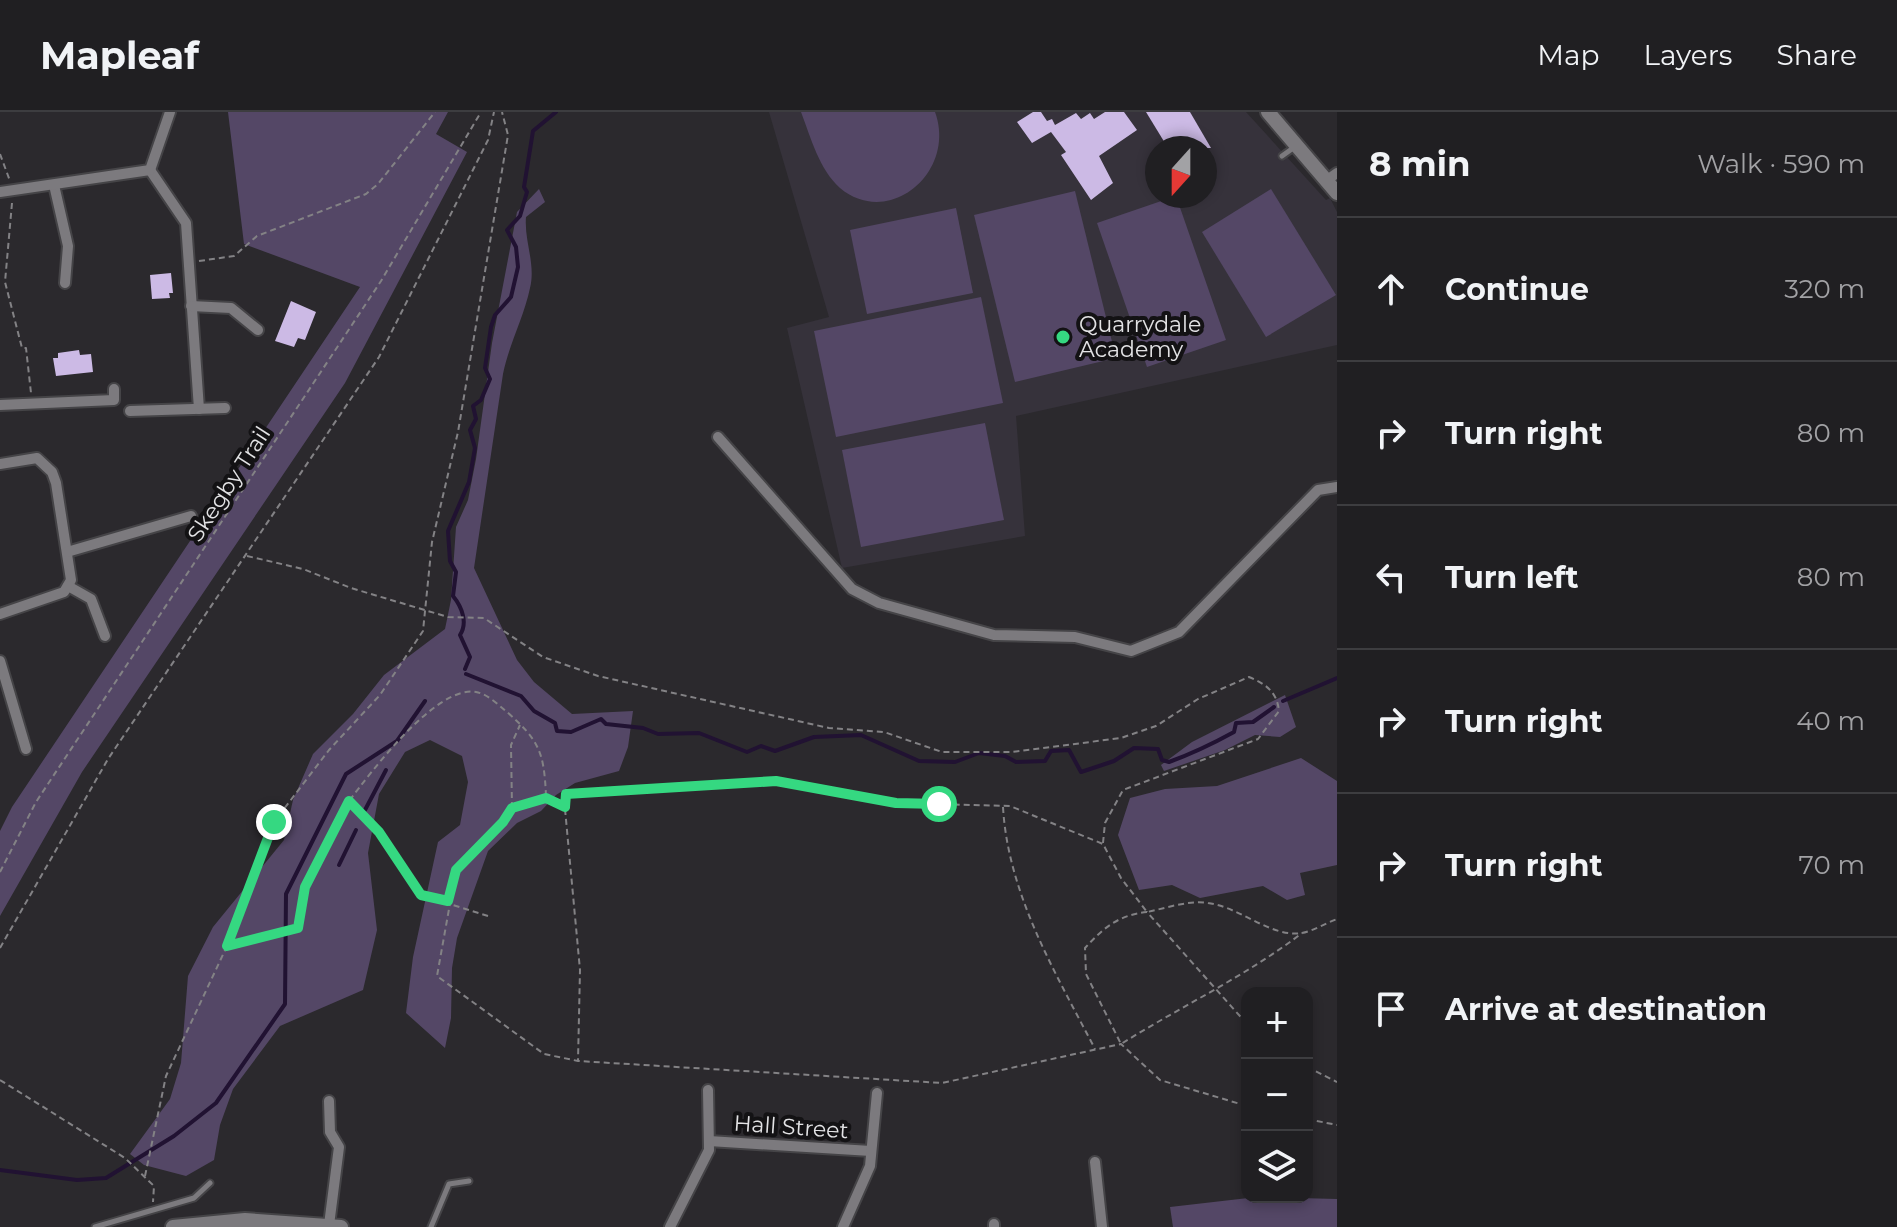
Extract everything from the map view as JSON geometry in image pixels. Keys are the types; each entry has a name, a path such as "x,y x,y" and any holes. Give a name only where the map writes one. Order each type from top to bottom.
{"main road":[{"path":"1268,112 1297,145 1332,177 1337,193"},
{"path":"173,1227 245,1220 335,1226"}],"street":[{"path":"150,170 170,112"},
{"path":"5,192 150,170"},
{"path":"150,170 186,223 199,409"},
{"path":"54,185 68,246 67,277 80,273"},
{"path":"191,306 231,308 254,326 261,314"},
{"path":"0,405 114,400 114,389"},
{"path":"130,411 225,408"},
{"path":"718,437 852,589 879,603 994,635 1075,637 1131,651 1179,632 1318,490 1337,487"},
{"path":"0,464 37,458 52,472 71,580 56,596 0,614"},
{"path":"67,552 191,516"},
{"path":"68,586 91,599 105,636"},
{"path":"0,661 26,749"},
{"path":"670,1227 709,1150 708,1090"},
{"path":"843,1227 861,1194 871,1151 877,1093"},
{"path":"329,1101 330,1132 339,1147 335,1226"},
{"name":"Hall Street","path":"709,1141 871,1151"},
{"path":"1095,1162 1102,1227"}],"lane":[{"path":"1282,156 1297,145"},
{"path":"431,1227 449,1184 469,1181"},
{"path":"95,1227 194,1198 210,1183"}],"path":[{"path":"190,262 234,256 257,236 366,194 378,184 435,112"},
{"name":"Skegby Trail","path":"0,872 36,802 381,281 481,112"},
{"path":"0,948 108,759 379,357 488,140 494,112"},
{"path":"145,1176 166,1076 227,946 274,822 329,750 380,695 423,631 432,542 458,432 508,135 502,112"},
{"path":"0,154 10,177 5,192 13,215 5,282 22,348 26,348 32,402"},
{"path":"0,284 5,282"},
{"path":"247,556 303,569 448,617 484,618 543,657 598,676 829,728 884,732 942,752 1012,752 1121,738 1156,726 1198,699 1249,677 1263,683 1277,697 1279,711 1258,739 1123,790 1105,823 1103,844 1121,878 1147,912 1241,1018"},
{"path":"227,946 298,928 305,887 349,801 389,752 439,702 458,693 477,692 520,724 540,745 546,798"},
{"path":"520,724 511,745 512,808 503,822 456,870 448,901 437,976 544,1054 578,1061 709,1072 942,1083 1121,1044 1277,952 1303,933 1337,919"},
{"path":"578,1061 580,970 566,794 776,781 896,803 1003,806 1033,812 1103,844"},
{"path":"512,808 546,798 565,807"},
{"path":"349,801 379,832 421,895 488,916"},
{"path":"1003,806 1005,846 1031,922 1096,1050"},
{"path":"1241,1104 1160,1080 1121,1044 1086,974 1085,948 1104,927 1126,914 1194,901 1213,903 1244,913 1281,932 1303,933"},
{"path":"1313,1070 1337,1082"},
{"path":"0,1080 125,1158 154,1186 153,1211"},
{"path":"1313,1120 1337,1125"}],"shaded area":[{"path":"228,112 448,112 436,134 467,152 345,383 82,772 0,916 0,831 12,807 360,287 244,244"},
{"name":"Quarrydale Academy","path":"769,112 1246,112 1326,200 1330,198 1337,212 1337,345 1016,416 1025,536 842,568 787,328 829,317"},
{"path":"801,112 935,112 939,134 936,155 928,173 914,188 897,198 879,202 859,199 840,188 826,172"},
{"path":"539,189 545,202 526,217 531,279 503,374 474,568 517,660 534,682 572,714 633,711 628,747 619,771 575,783 556,795 541,811 517,823 488,851 457,938 452,968 451,1018 445,1048 406,1013 413,957 438,842 460,825 468,782 462,756 430,740 405,752 379,794 368,853 377,930 363,990 280,1026 233,1089 220,1125 214,1160 186,1176 144,1165 130,1154 170,1099 181,1063 188,976 213,927 284,840 293,800 313,754 353,714 384,675 445,629 451,600 456,527 468,500 476,459 492,343 517,212"},
{"path":"1271,189 1336,295 1266,337 1202,232"},
{"path":"1075,191 1116,358 1015,382 974,215"},
{"path":"1145,207 1180,208 1226,340 1147,367 1097,223"},
{"path":"956,208 973,293 867,314 850,230"},
{"path":"981,297 1003,403 836,437 814,331"},
{"path":"985,423 1004,520 861,547 842,450"},
{"path":"1285,695 1296,727 1280,737 1255,735 1225,750 1164,771 1161,765 1192,742"},
{"path":"1301,758 1337,781 1337,865 1300,873 1305,895 1287,900 1263,886 1200,898 1172,885 1139,890 1118,835 1130,798 1165,789 1217,786"},
{"path":"1313,1198 1337,1199 1337,1227 1173,1227 1170,1207 1241,1199 1241,1203 1313,1203"}],"building":[{"path":"1033,112 1041,112 1047,121 1052,119 1055,125 1076,113 1081,119 1090,113 1094,119 1105,112 1124,112 1137,130 1099,156 1113,183 1091,200 1061,155 1066,152 1051,132 1032,143 1017,122"},
{"path":"1146,112 1190,112 1204,136 1161,136"},
{"path":"171,273 173,293 169,293 170,298 152,299 150,275"},
{"path":"291,301 316,312 305,340 298,338 294,347 275,341"},
{"path":"79,350 80,355 91,354 93,372 56,376 53,358 58,358 58,353"}],"waterway":[{"path":"465,669 470,657 460,635 464,625 463,615 453,596 456,572 450,561 448,531 469,482 475,448 470,430 476,419 473,406 481,400 490,379 485,368 491,327 495,315 511,297 518,267 516,247 507,230 520,216 527,192 524,187 533,131 556,112"},
{"path":"466,674 521,696 534,711 555,723 557,731 571,732 601,719 606,724 643,728 658,734 699,733 747,752 761,746 775,751 814,737 861,735 919,761 955,762 979,753 1005,756 1016,762 1045,761 1051,751 1069,750 1081,772 1114,761 1134,748 1158,749 1162,760 1169,762 1234,732 1236,723 1253,722 1274,707"},
{"path":"1283,701 1337,678"},
{"path":"0,1170 77,1180 106,1178 174,1136 216,1103 285,1004 286,894 346,774 397,741 425,701"},
{"path":"365,810 386,770"},
{"path":"339,865 356,830"}],"place":[{"name":"Quarrydale Academy","path":"1063,337"}],"route":[{"path":"274,822 227,946 298,928 305,887 349,801 379,832 421,895 448,901 456,870 489,832 503,822 512,808 546,798 565,807 566,794 776,781 896,803 939,804"}]}
